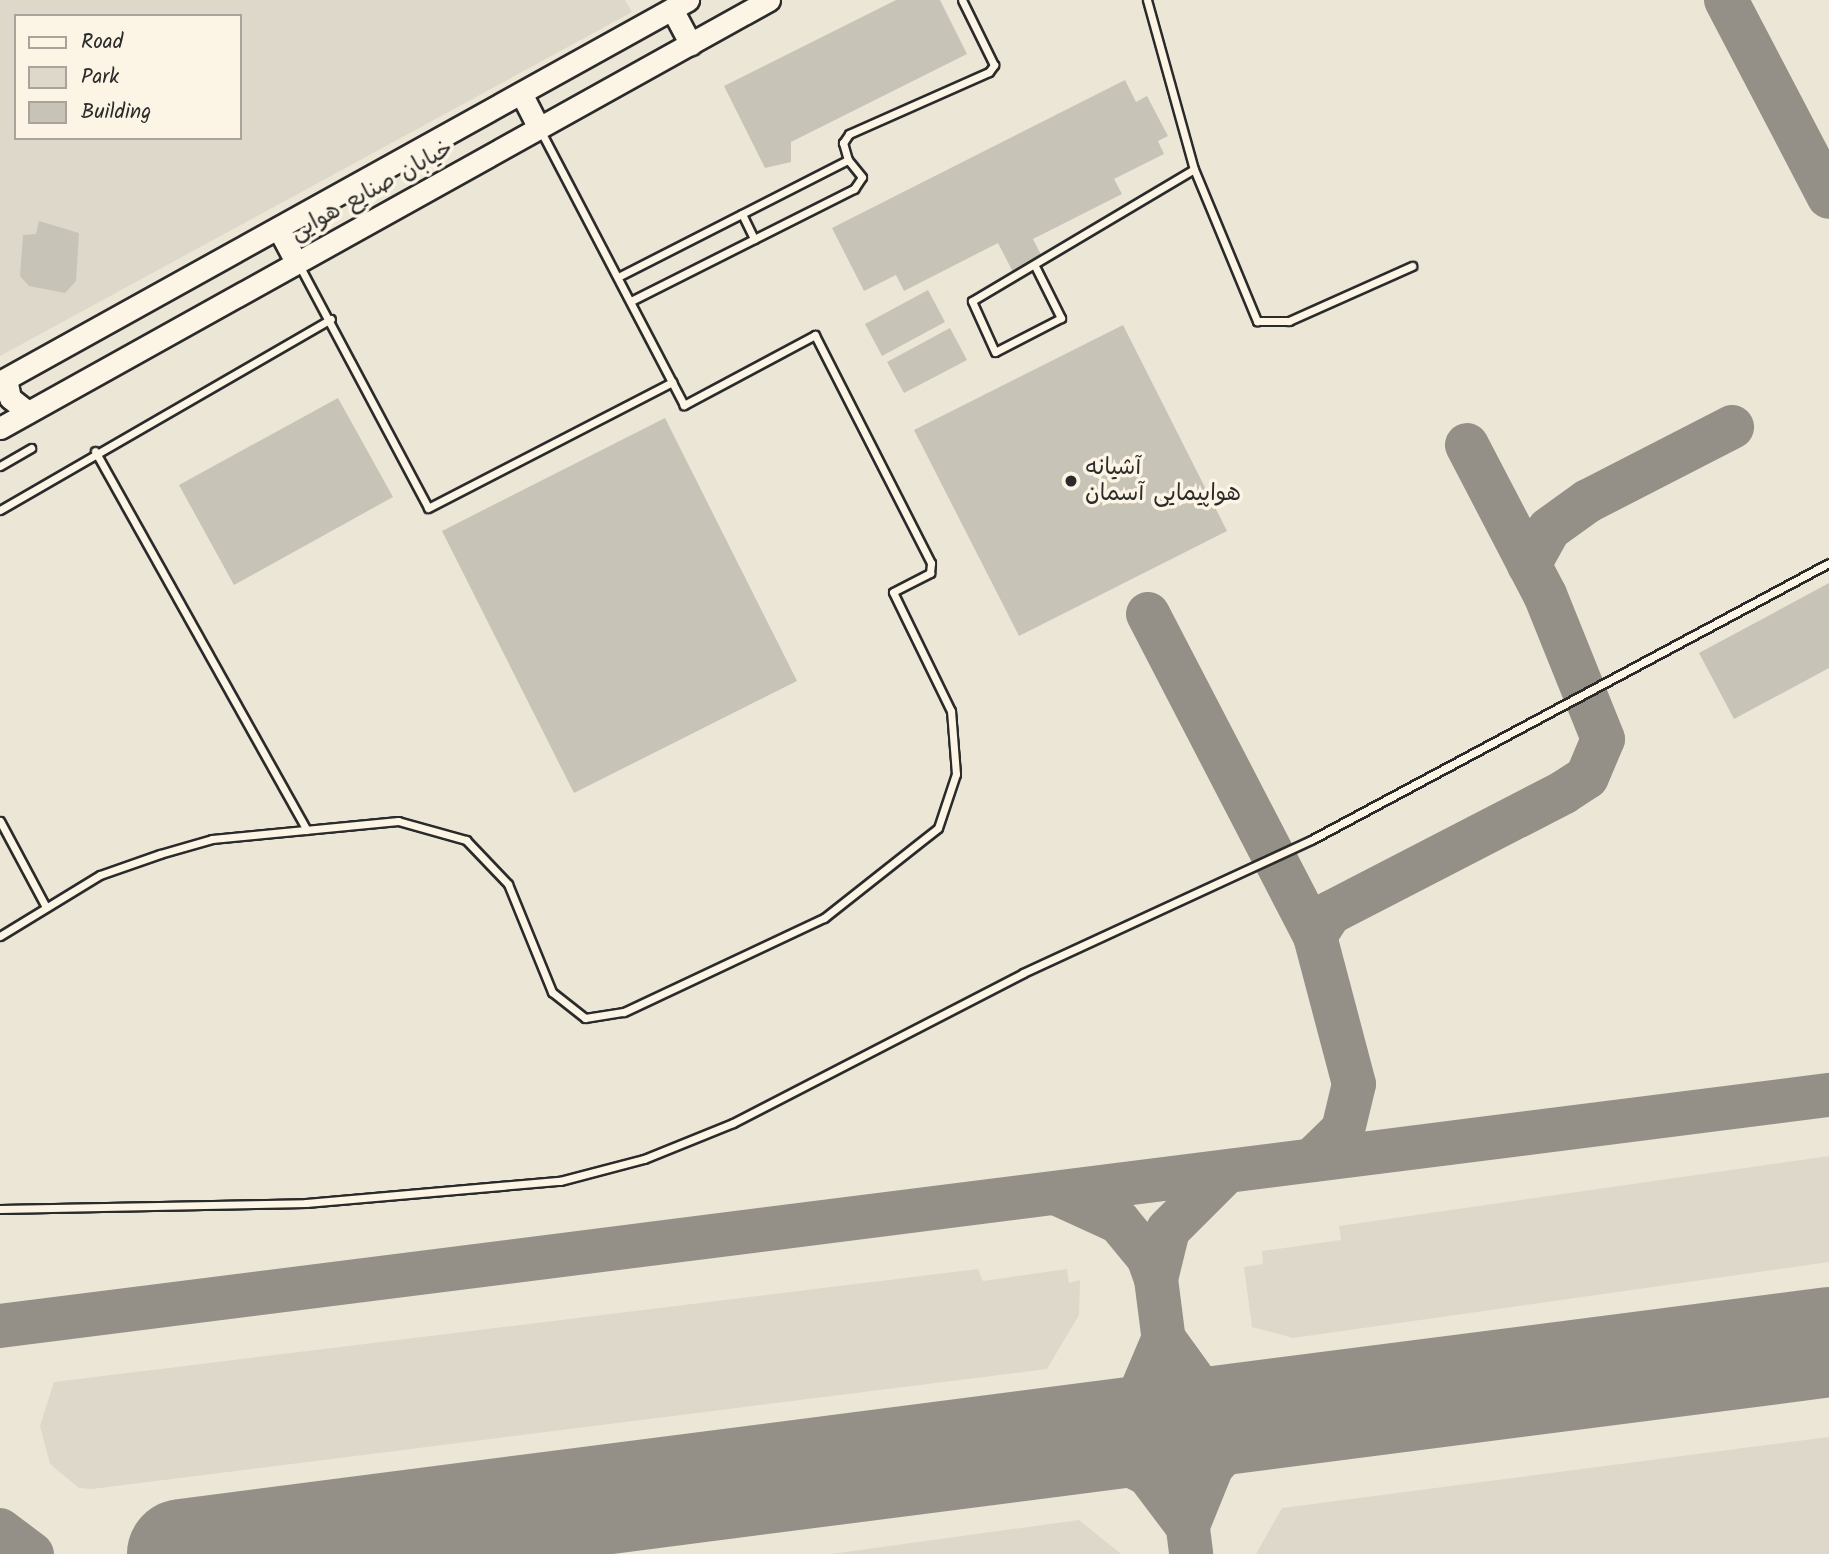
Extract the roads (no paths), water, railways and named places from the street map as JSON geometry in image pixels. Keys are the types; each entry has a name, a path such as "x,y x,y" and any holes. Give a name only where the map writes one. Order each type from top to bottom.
{"street":[{"name":"خیابان صنایع هوایی","path":"0,428 769,0"},
{"name":"خیابان صنایع هوایی","path":"3,380 680,4"},
{"path":"680,4 691,44"},
{"path":"521,93 539,128"},
{"path":"278,228 297,263"},
{"path":"3,380 10,398 28,412"}],"lane":[{"path":"631,301 854,189 862,177 848,160 843,143 849,134 989,72 994,65 962,0"},
{"path":"1147,0 1194,169 1257,321 1289,321 1412,266"},
{"path":"0,936 100,875 160,853 212,839 398,821 466,840 508,884 552,992 584,1018 624,1012 824,918 937,828 956,774 951,711 893,592 929,573 931,563 815,335 684,405 539,128"},
{"path":"618,277 848,160"},
{"path":"1036,268 1060,318 995,352 972,301 1036,268 1194,169"},
{"path":"742,214 754,239"},
{"path":"297,263 331,319 428,508 672,382"},
{"path":"0,510 94,451 331,319"},
{"path":"0,466 31,448"},
{"path":"94,451 307,830"},
{"path":"0,1209 306,1203 560,1181 644,1159 733,1124 1023,973 1311,840 1829,563"},
{"path":"0,821 47,908"}],"place":[{"name":"آشیانه هواپیمایی آسمان","path":"1071,481"}]}
